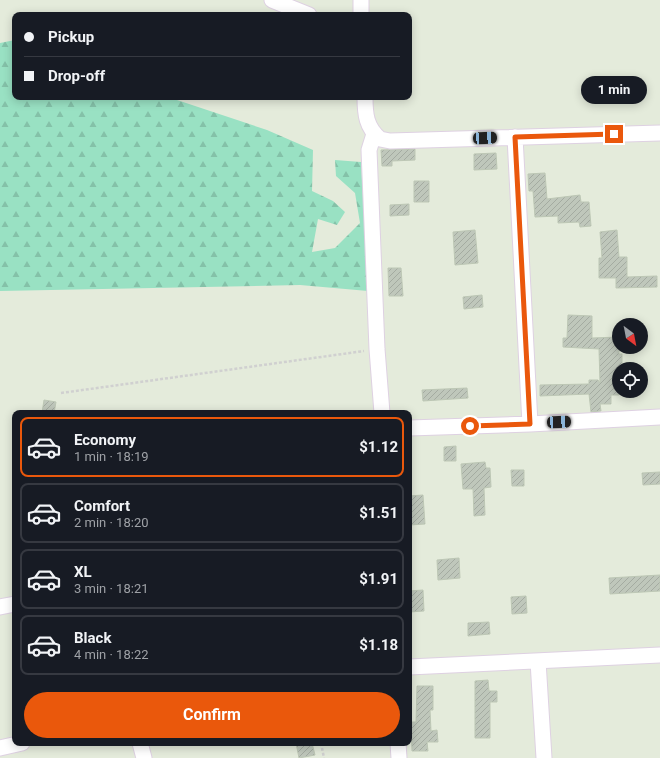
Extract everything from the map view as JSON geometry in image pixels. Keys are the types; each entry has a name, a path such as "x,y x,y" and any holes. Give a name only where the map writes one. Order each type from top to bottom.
{"street":[{"path":"272,0 302,12"},
{"path":"361,0 361,12"},
{"path":"364,100 366,118 374,134 380,139 390,141 660,133"},
{"path":"374,134 370,142 369,150 377,349 382,410"},
{"path":"515,137 530,424"},
{"path":"412,428 530,424 660,417"},
{"path":"0,607 12,605"},
{"path":"412,667 660,655"},
{"path":"538,661 544,758"},
{"path":"0,748 12,745"},
{"path":"141,746 144,758"},
{"path":"398,746 399,758"}],"path":[{"path":"60,393 377,349"},
{"path":"322,746 324,758"}],"green space":[{"path":"12,41 12,100 177,100 267,130 313,150 312,191 333,201 345,212 337,225 318,219 312,252 335,248 360,223 355,193 336,176 335,160 361,162 368,291 300,285 0,291 0,43"}],"building":[{"path":"415,149 415,160 392,161 392,166 382,166 381,150"},
{"path":"496,153 497,169 474,170 474,154"},
{"path":"545,173 547,199 580,195 581,202 589,202 591,226 580,227 579,222 558,223 558,216 535,217 533,191 529,191 528,174"},
{"path":"414,181 429,181 429,202 414,202"},
{"path":"409,204 409,215 390,216 390,205"},
{"path":"475,230 478,263 455,265 453,232"},
{"path":"617,230 619,257 627,257 627,277 657,276 657,287 616,288 616,278 599,278 599,258 602,258 600,232"},
{"path":"388,268 401,268 403,296 389,296"},
{"path":"482,295 483,307 464,309 463,297"},
{"path":"568,315 592,316 592,338 612,337 612,354 622,354 622,362 612,362 611,404 600,404 601,411 591,412 589,394 540,396 540,385 589,384 589,380 598,380 600,383 599,349 563,347 563,338 567,338"},
{"path":"467,388 468,398 423,401 422,390"},
{"path":"44,400 56,402 55,410 42,410"},
{"path":"456,446 456,461 444,461 444,447"},
{"path":"485,462 486,468 490,468 491,487 484,488 485,515 474,516 473,489 463,489 461,464"},
{"path":"511,470 524,470 524,486 512,486"},
{"path":"660,472 660,484 643,485 642,473"},
{"path":"423,495 425,524 412,525 412,496"},
{"path":"459,558 460,578 438,580 437,560"},
{"path":"660,575 660,591 610,594 609,578"},
{"path":"423,590 424,611 412,612 412,591"},
{"path":"526,596 527,613 512,614 511,597"},
{"path":"489,622 490,634 468,636 468,623"},
{"path":"488,680 489,691 497,691 497,702 490,702 490,738 475,738 475,681"},
{"path":"417,686 433,686 433,710 430,710 431,731 437,730 438,742 427,742 428,751 412,751 412,722 416,722"},
{"path":"297,746 313,746 315,755 299,758"}],"route":[{"path":"470,426 530,424 515,137 614,134"}]}
